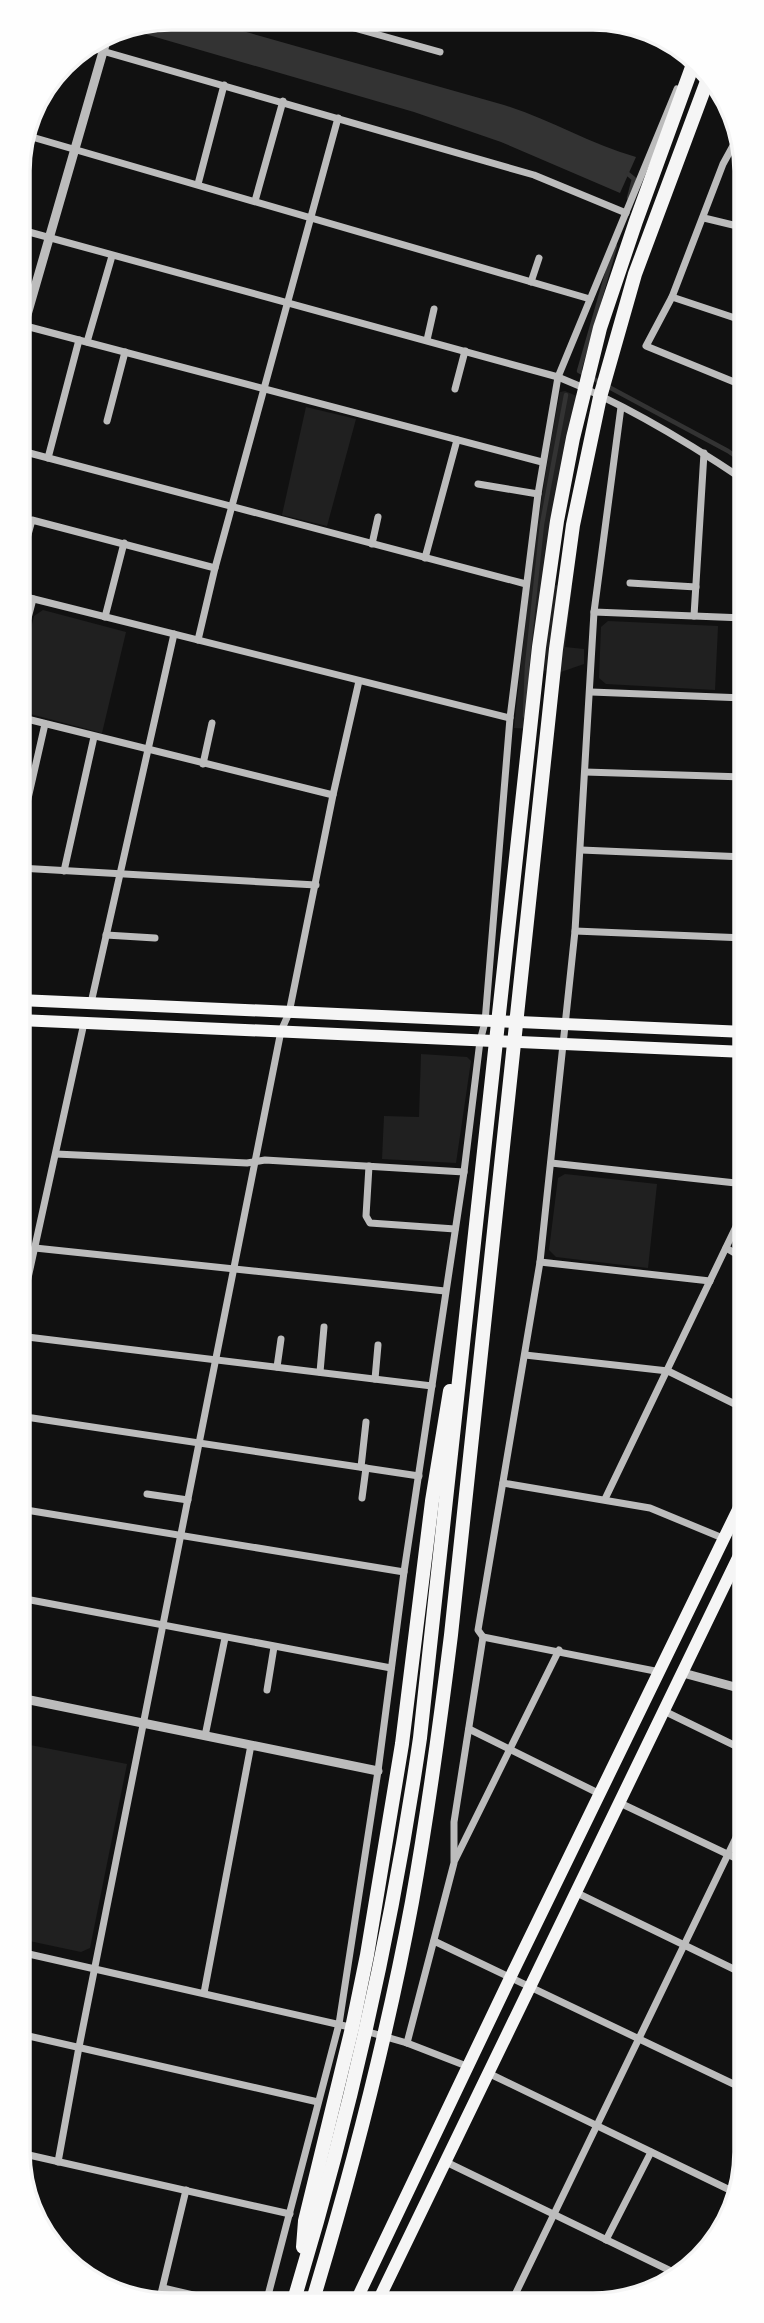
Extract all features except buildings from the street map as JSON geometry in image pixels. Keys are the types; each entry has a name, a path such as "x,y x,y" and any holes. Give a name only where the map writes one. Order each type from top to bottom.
{"highway":[{"path":"295,2293 360,2055 404,1847 430,1660 539,648 557,521 573,438 600,328 691,69"},
{"path":"315,2293 355,2150 388,2015 411,1905 432,1780 451,1635 556,649 573,525 600,397 635,274 705,86"},
{"path":"309,2293 302,2260 306,2221 345,2026 359,1994 402,1744 432,1502 450,1397 467,1266 479,1208"}],"main road":[{"path":"30,1000 734,1032"},
{"path":"30,1020 734,1052"},
{"path":"359,2293 734,1518"},
{"path":"381,2293 734,1566"}],"street":[{"path":"363,30 440,52"},
{"path":"30,297 104,48 534,174 626,214"},
{"path":"268,2293 318,2102 345,2026 404,1572 485,1021 510,718 542,462 558,377 686,65"},
{"path":"198,184 224,85"},
{"path":"255,201 283,101"},
{"path":"198,639 338,118"},
{"path":"34,138 590,299"},
{"path":"732,147 723,164 671,297 646,346 734,382"},
{"path":"704,218 733,226"},
{"path":"30,232 558,377 621,407 704,453 734,473"},
{"path":"48,458 112,256"},
{"path":"531,282 539,258"},
{"path":"671,297 734,318"},
{"path":"427,340 434,309"},
{"path":"30,327 542,462"},
{"path":"455,389 466,351"},
{"path":"107,421 125,352"},
{"path":"454,1863 454,1822 483,1637 478,1630 540,1262 575,931 594,612 621,407"},
{"path":"425,558 457,440"},
{"path":"30,453 526,584"},
{"path":"694,616 704,453"},
{"path":"478,484 538,494"},
{"path":"372,544 378,517"},
{"path":"30,527 32,520 215,568"},
{"path":"106,617 124,543"},
{"path":"630,583 696,587"},
{"path":"30,598 510,718"},
{"path":"30,611 33,599"},
{"path":"594,612 734,618"},
{"path":"91,1003 174,634"},
{"path":"58,2162 281,1031 289,1013 359,681"},
{"path":"591,692 734,698"},
{"path":"30,721 333,795"},
{"path":"203,764 212,723"},
{"path":"30,777 45,724"},
{"path":"64,870 94,737"},
{"path":"585,772 734,777"},
{"path":"581,850 734,858"},
{"path":"30,868 316,885"},
{"path":"575,931 734,938"},
{"path":"106,935 156,937"},
{"path":"30,1270 85,1023"},
{"path":"56,1154 256,1162 265,1160 464,1172"},
{"path":"551,1163 734,1183"},
{"path":"369,1166 366,1216 370,1223 455,1229"},
{"path":"605,1499 734,1231"},
{"path":"35,1248 445,1291"},
{"path":"726,1248 734,1253"},
{"path":"540,1262 710,1281"},
{"path":"320,1372 324,1327"},
{"path":"30,1337 432,1386"},
{"path":"277,1367 281,1339"},
{"path":"375,1379 378,1345"},
{"path":"525,1355 668,1371 734,1404"},
{"path":"30,1418 419,1476"},
{"path":"362,1498 366,1422"},
{"path":"503,1483 650,1508 724,1539"},
{"path":"147,1494 188,1500"},
{"path":"30,1511 404,1572"},
{"path":"30,1600 391,1668"},
{"path":"483,1637 660,1672"},
{"path":"205,1735 225,1638"},
{"path":"267,1690 274,1647"},
{"path":"407,2043 454,1863 559,1650"},
{"path":"683,1673 734,1687"},
{"path":"30,1700 378,1771"},
{"path":"664,1711 734,1745"},
{"path":"469,1729 601,1794"},
{"path":"204,1993 251,1745"},
{"path":"620,1803 734,1858"},
{"path":"516,2293 734,1841"},
{"path":"577,1893 734,1969"},
{"path":"434,1941 734,2085"},
{"path":"30,1954 345,2026 407,2043 469,2067"},
{"path":"30,2036 318,2102"},
{"path":"488,2073 729,2190"},
{"path":"606,2239 651,2152"},
{"path":"30,2156 290,2214"},
{"path":"444,2161 670,2270"},
{"path":"162,2293 186,2190"},
{"path":"163,2288 186,2293"}],"shaded area":[{"path":"239,30 504,105 636,157 620,193 501,142 414,112 141,33"},
{"path":"565,391 586,400 577,438 554,585 572,587 565,647 584,649 584,664 561,672 540,670 532,729 514,728 545,475 560,392"},
{"path":"306,407 356,419 327,526 282,515"},
{"path":"43,610 126,632 102,733 30,714 30,633 34,616"},
{"path":"608,621 718,626 715,690 606,684 599,678 601,627"},
{"path":"421,1054 467,1057 471,1061 456,1163 382,1159 384,1116 419,1117"},
{"path":"565,1174 657,1184 648,1268 556,1257 549,1250 558,1178"},
{"path":"30,1745 127,1764 90,1948 81,1952 30,1941"}],"waterway":[{"path":"628,174 634,179 629,198"},
{"path":"615,246 579,371 734,455"},
{"path":"525,716 527,666 542,524 566,395"}]}
